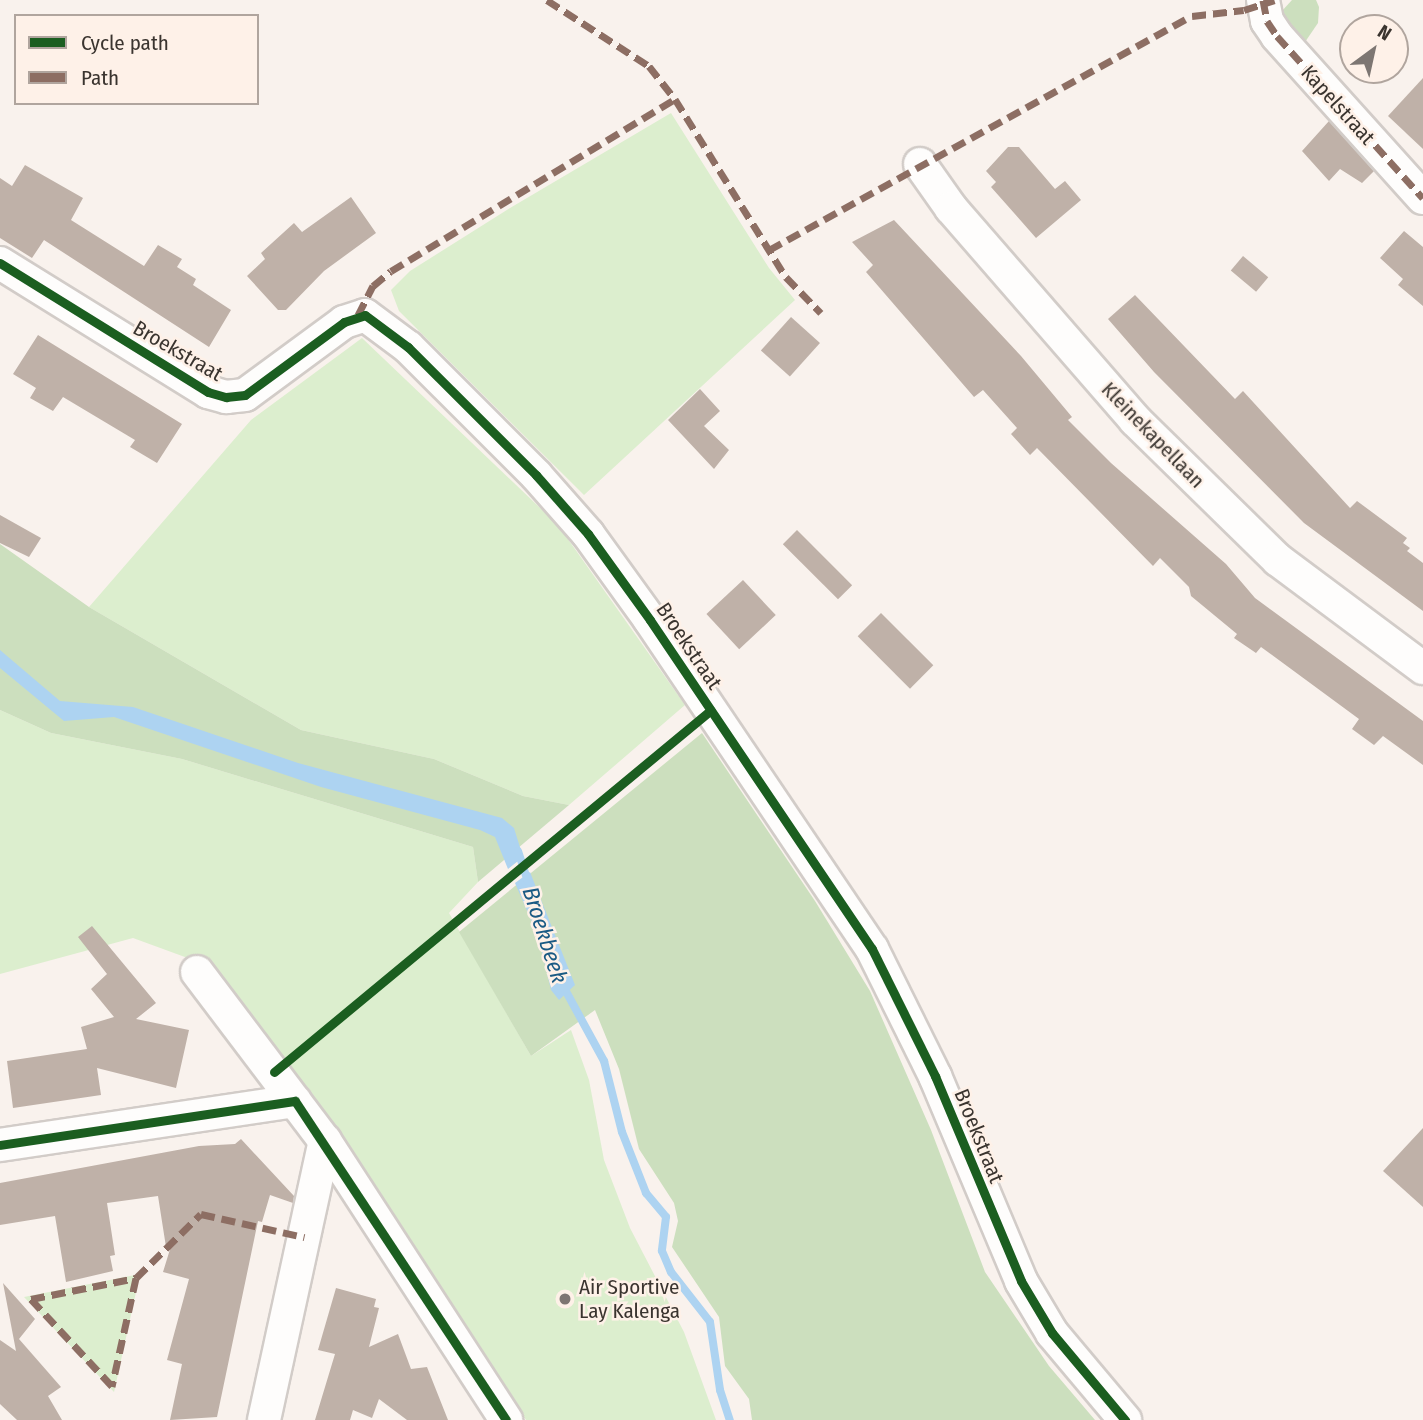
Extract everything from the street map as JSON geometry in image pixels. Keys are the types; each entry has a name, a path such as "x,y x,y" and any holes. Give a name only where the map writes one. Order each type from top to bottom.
{"street":[{"name":"Kapelstraat","path":"1266,2 1277,36 1423,198"},
{"name":"Kleinekapellaan","path":"920,164 951,208 1135,419 1278,560 1423,668"},
{"name":"Broekstraat","path":"0,262 208,392 226,397 245,395 344,322 365,316 408,347 536,475 588,534 650,620 872,949 935,1076 1021,1281 1052,1333 1125,1420"},
{"path":"197,972 325,1141 506,1420"},
{"path":"0,1145 295,1101"},
{"path":"264,1420 325,1141"}],"green space":[{"path":"1292,0 1316,0 1319,7 1318,23 1303,45 1282,22 1281,12"},
{"path":"671,113 769,268 795,300 584,495 399,311 391,290 410,271 510,208"},
{"path":"362,338 558,525 685,705 569,805 523,796 434,759 301,730 89,607 251,420"},
{"path":"0,544 89,607 301,730 434,759 523,796 569,805 478,882 473,847 182,759 51,733 0,710"},
{"path":"0,710 51,733 182,759 473,847 478,882 449,913 531,1056 571,1030 589,1080 604,1160 630,1228 684,1332 716,1420 526,1420 430,1276 204,964 133,938 0,974"},
{"path":"702,733 815,901 870,991 931,1130 985,1272 1049,1366 1095,1420 752,1420 749,1399 725,1366 719,1317 672,1247 678,1221 674,1203 639,1149 619,1069 595,1010 531,1056 459,932"},
{"path":"140,1274 114,1392 24,1297"}],"water":[{"path":"0,650 60,701 133,707 298,763 502,818 514,828 523,857 508,869 495,837 480,830 321,787 114,717 64,721 0,668"},
{"path":"530,872 575,985 559,1000 551,990 538,936 515,883"}],"building":[{"path":"1423,78 1423,149 1388,116"},
{"path":"1329,121 1374,171 1362,183 1340,169 1329,181 1302,151"},
{"path":"1008,147 1019,147 1055,189 1065,181 1081,200 1036,238 991,187 996,182 986,171"},
{"path":"25,165 83,198 71,220 144,266 158,245 182,259 177,267 196,279 193,285 231,310 209,347 44,240 32,258 0,238 0,178 12,186"},
{"path":"351,197 376,233 324,271 286,310 278,310 247,276 265,259 261,253 294,223 302,232"},
{"path":"894,220 1021,356 1072,417 1068,420 1111,463 1226,564 1255,598 1423,721 1423,765 1383,736 1374,745 1352,729 1359,719 1261,647 1256,653 1234,638 1237,634 1191,596 1189,587 1160,558 1153,566 1037,448 1030,455 1011,434 1017,428 983,390 974,397 866,272 873,265 852,242"},
{"path":"1404,231 1423,247 1423,306 1398,285 1403,279 1380,258"},
{"path":"1243,256 1268,277 1256,292 1231,271"},
{"path":"1135,295 1235,399 1243,391 1350,508 1357,501 1407,538 1403,543 1410,548 1407,551 1423,563 1423,611 1304,523 1154,372 1108,319"},
{"path":"791,317 820,343 790,377 761,350"},
{"path":"38,335 182,424 157,463 130,447 135,440 63,397 53,411 30,398 36,388 13,374"},
{"path":"700,389 720,411 704,426 729,450 714,469 668,420"},
{"path":"0,515 41,538 29,557 0,543"},
{"path":"797,530 852,585 838,599 783,544"},
{"path":"743,580 776,615 739,649 706,614"},
{"path":"881,613 933,665 910,689 858,636"},
{"path":"92,926 156,1003 136,1019 189,1030 176,1088 97,1068 101,1095 13,1108 7,1061 87,1049 81,1027 114,1017 91,989 107,974 78,937"},
{"path":"1423,1128 1423,1207 1383,1171"},
{"path":"241,1139 294,1196 293,1203 270,1195 262,1222 258,1221 217,1417 170,1420 182,1364 167,1360 189,1279 163,1272 171,1246 166,1247 158,1196 107,1203 115,1255 110,1256 113,1271 66,1282 55,1216 0,1225 0,1183 199,1146 235,1144"},
{"path":"3,1283 35,1319 19,1339 61,1387 48,1396 62,1420 17,1420 0,1404 0,1340 16,1351"},
{"path":"336,1288 376,1299 374,1307 379,1308 369,1347 398,1334 411,1369 427,1367 448,1420 407,1420 379,1399 372,1418 353,1410 350,1420 315,1420 335,1354 318,1350"}],"waterway":[{"name":"Broekbeek","path":"518,851 528,882"},
{"name":"Broekbeek","path":"562,984 604,1061 622,1132 646,1193 666,1217 662,1251 671,1272 710,1322 720,1390 730,1420"}],"marked path":[{"path":"547,0 649,66 675,99 786,277 821,313"},
{"path":"1263,0 1267,21 1277,36 1423,198"},
{"path":"769,250 1192,16 1244,10 1274,0"},
{"path":"358,315 373,286 391,271 675,99"},
{"path":"136,1278 112,1386 31,1299 136,1278 201,1214 304,1237"}],"cycle path":[{"path":"0,263 208,392 226,397 245,395 344,322 365,315 408,347 536,475 588,534 650,620 872,949 935,1076 1021,1281 1052,1333 1125,1420"},
{"path":"274,1072 711,710"},
{"path":"0,1145 295,1101 506,1420"}],"place":[{"name":"Air Sportive Lay Kalenga","path":"565,1299"}]}
